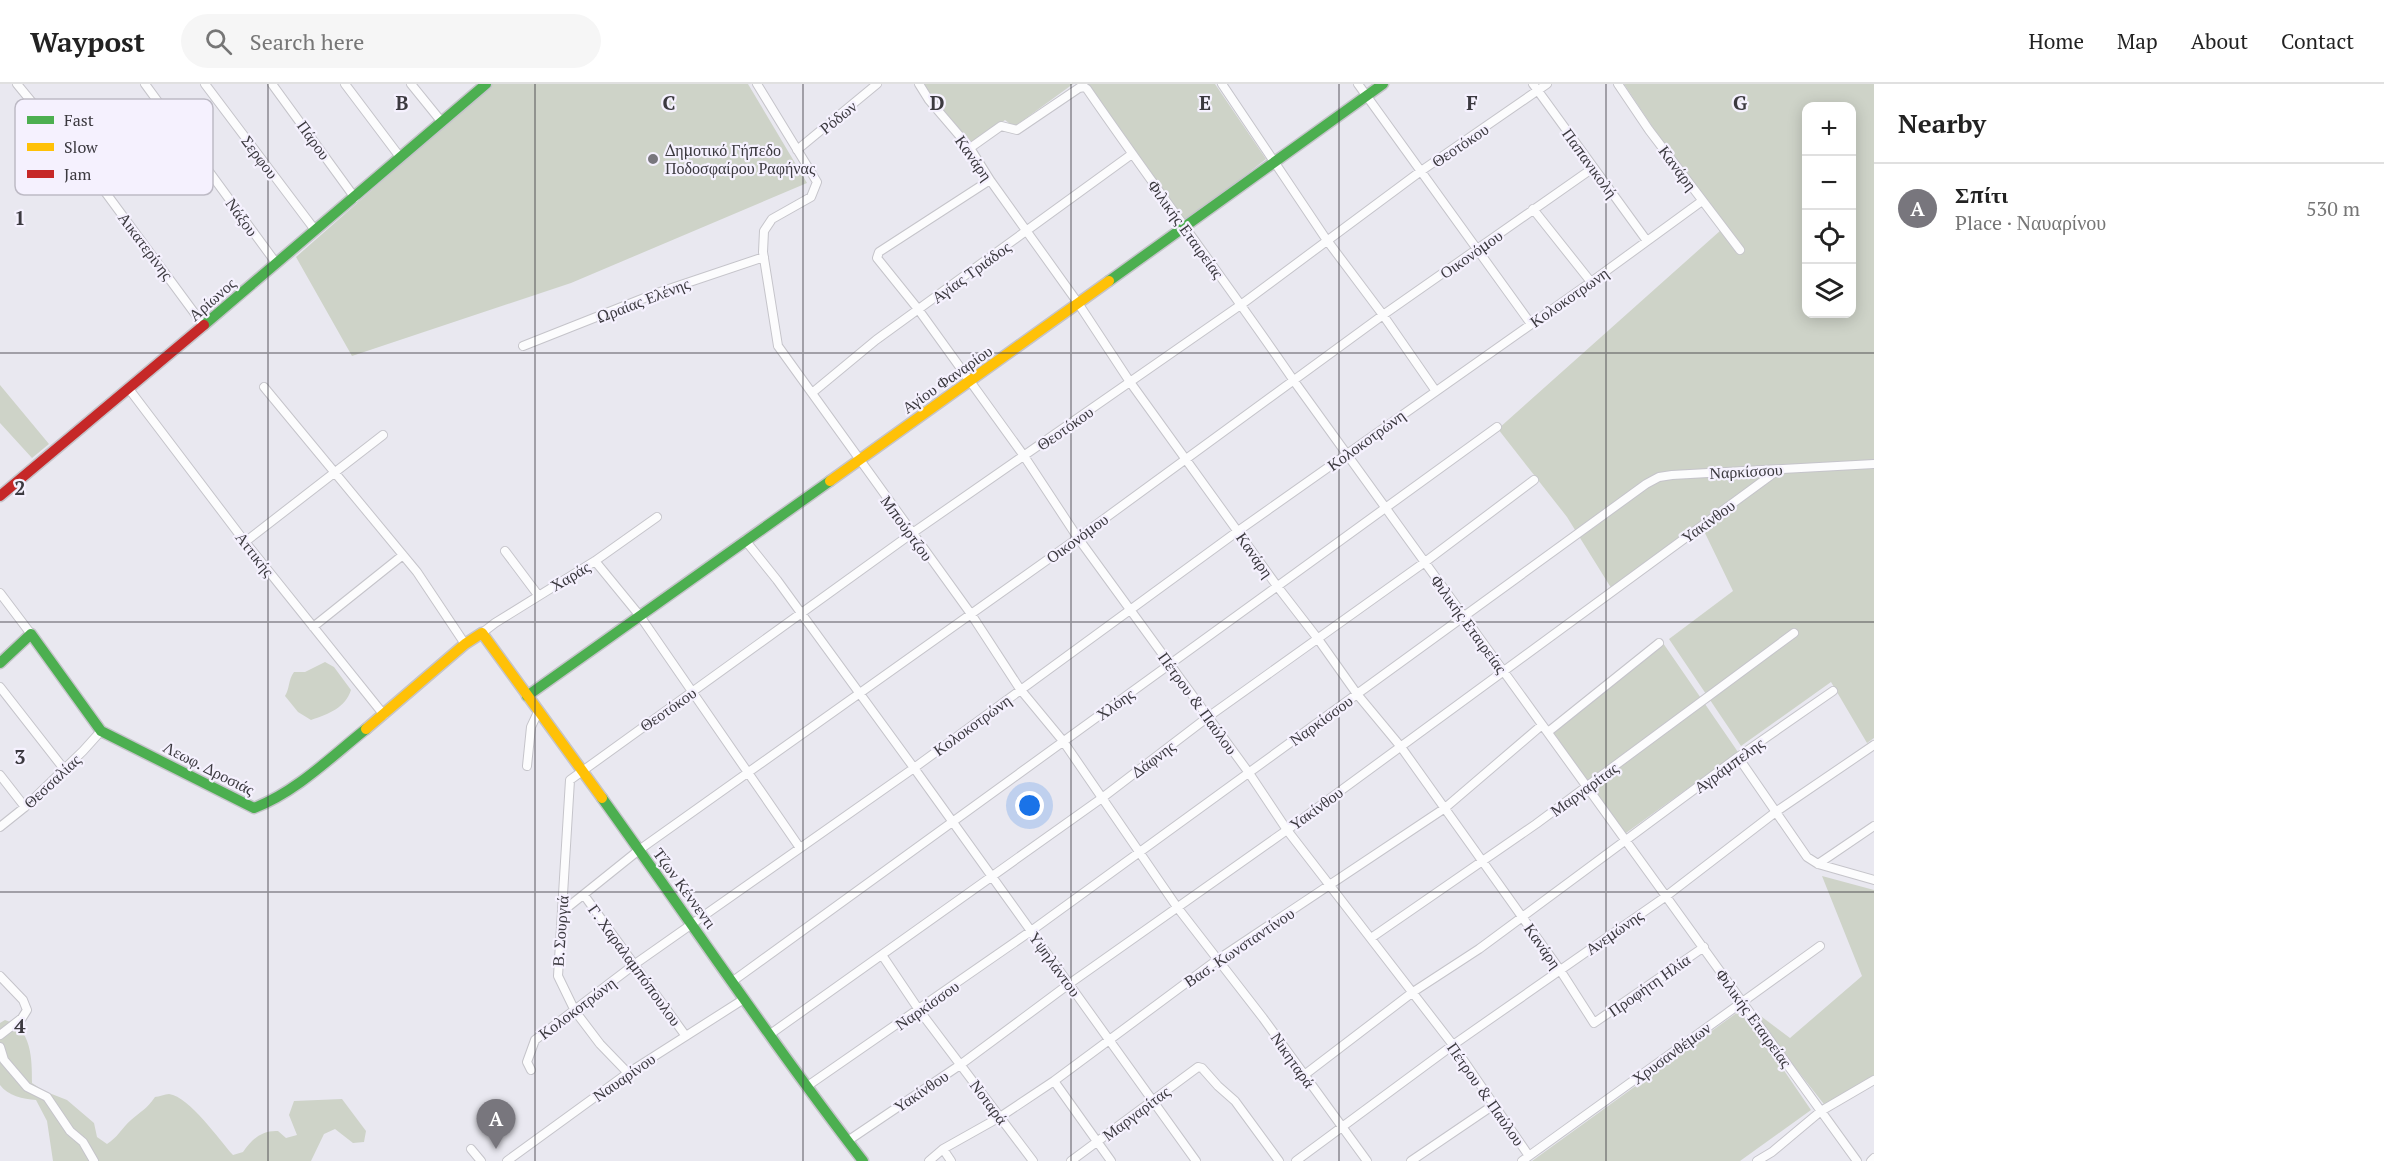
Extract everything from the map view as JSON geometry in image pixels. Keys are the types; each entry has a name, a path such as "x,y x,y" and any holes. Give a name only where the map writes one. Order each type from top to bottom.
{"street":[{"name":"Αικατερίνης","path":"17,84 29,99"},
{"name":"Νάξου","path":"145,84 156,99"},
{"name":"Σερφου","path":"205,84 315,231"},
{"name":"Πάρου","path":"272,84 355,198"},
{"path":"345,84 400,157"},
{"path":"411,84 441,121"},
{"name":"Μπούρτζου","path":"758,84 817,182 815,191 798,205 768,222 763,238 776,343 911,534 971,614 1020,689 1064,741 1139,853 1217,960"},
{"name":"Ρόδων","path":"797,150 877,84"},
{"name":"Κανάρη","path":"919,84 970,148 1130,382 1277,586 1445,808 1560,970 1594,1023"},
{"path":"1236,84 1225,87 1273,162 1435,390"},
{"path":"1358,84 1531,324"},
{"name":"Αγίου Φαναρίου","path":"527,696 858,459 970,382 1383,84"},
{"name":"Θεοτόκου","path":"582,770 911,534 1242,304 1326,239 1536,87 1547,84"},
{"name":"Κανάρη","path":"1618,84 1649,130 1740,250"},
{"name":"Αρίωνος","path":"0,496 355,198 484,85"},
{"name":"Παπανικολή","path":"1536,87 1647,241"},
{"name":"Φιλικής Εταιρείας","path":"970,148 1001,126 1014,131 1019,130 1079,88 1088,89 1183,227 1242,304 1294,381 1348,453 1586,788 1704,947 1857,1161"},
{"name":"Αγίας Τριάδος","path":"812,393 918,309 1132,154"},
{"name":"Οικονόμου","path":"563,911 639,850 1078,538 1383,315 1593,168"},
{"name":"Νάξου","path":"213,177 276,263"},
{"name":"Πέτρου & Παύλου","path":"990,180 883,249 878,254 878,261 918,309 1024,456 1078,538 1249,772 1287,830 1453,1045 1495,1104 1525,1159"},
{"name":"Αικατερίνης","path":"108,195 204,326"},
{"name":"Κολοκοτρωνη","path":"1435,390 1591,282 1702,201"},
{"path":"1533,209 1591,282"},
{"name":"Ωραίας Ελένης","path":"523,346 657,293 764,257"},
{"path":"264,387 403,555 465,644"},
{"name":"Αττικής","path":"129,389 245,542 384,715"},
{"name":"Κολοκοτρώνη","path":"531,1070 527,1062 534,1041 635,964 914,768 1130,609 1435,390"},
{"name":"Χλόης","path":"733,981 1497,427"},
{"path":"245,542 383,435"},
{"name":"Ναρκίσσου","path":"806,1087 1031,931 1582,529 1653,480 1672,476 1874,464"},
{"name":"Υακίνθου","path":"849,1140 960,1065 1069,984 1287,830 1778,469"},
{"name":"Δάφνης","path":"769,1035 1102,798 1208,717 1425,562 1534,480"},
{"name":"Χαράς","path":"482,633 538,595 595,561 657,517"},
{"name":"Υψηλάντου","path":"745,540 860,693 1196,1161"},
{"path":"506,551 538,595"},
{"path":"314,627 403,555"},
{"path":"595,561 640,616 800,848"},
{"path":"0,663 31,634 1,598"},
{"name":"Λεωφ. Δροσιάς","path":"31,634 100,731 254,808 270,802 287,791 384,715 465,644 482,633"},
{"name":"Τζων Κέννεντι","path":"482,633 693,924 806,1087 863,1161"},
{"name":"Μαργαρίτας","path":"1371,938 1586,788 1794,633"},
{"name":"Βασ. Κωνσταντίνου","path":"929,1161 943,1149 1000,1117 1054,1081 1217,960 1445,808 1545,728 1659,643"},
{"path":"0,687 64,769"},
{"name":"Αγράμπελης","path":"1303,1076 1413,992 1479,949 1738,757 1833,691"},
{"path":"527,766 531,728 538,712"},
{"name":"Θεσσαλίας","path":"0,827 25,807 83,751 100,731"},
{"name":"Ανεμώνης","path":"1296,1161 1453,1045 1665,897 1777,812 1874,745"},
{"path":"1738,757 1807,857 1818,864 1874,880"},
{"name":"Β. Σουργιά","path":"582,770 569,783 558,976 574,1011 627,1073"},
{"path":"0,775 25,807"},
{"path":"1818,864 1874,826"},
{"name":"Γ. Χαραλαμπόπουλου","path":"584,895 685,1035"},
{"name":"Χρυσανθέμων","path":"1525,1159 1820,946"},
{"name":"Προφήτη Ηλία","path":"1594,1023 1704,947"},
{"name":"Νοταρά","path":"882,955 919,1010 1033,1161"},
{"name":"Νικηταρά","path":"1217,960 1263,1018 1367,1161"},
{"path":"0,976 23,1000 27,1010 22,1018 0,1035"},
{"name":"Ναυαρίνου","path":"507,1161 627,1073 744,999"},
{"path":"0,1047 4,1060 27,1087 46,1097 70,1131 83,1142 94,1161"},
{"name":"Μαργαρίτας","path":"1071,1161 1198,1067 1202,1068 1235,1101 1280,1161"},
{"path":"1757,1161 1772,1152 1821,1112 1874,1080"},
{"path":"1054,1081 1111,1161"},
{"path":"1411,1161 1495,1104"},
{"path":"471,1149 481,1161"},
{"path":"943,1149 951,1161"}],"shaded area":[{"path":"492,84 748,84 807,183 571,283 352,356 296,257"},
{"path":"923,84 1073,84 1014,127 1005,120 969,147"},
{"path":"1087,84 1215,84 1266,159 1183,224"},
{"path":"1624,84 1874,84 1874,738 1867,743 1831,682 1741,746 1669,639 1733,591 1704,531 1613,591 1567,517 1498,429 1721,230"},
{"path":"0,385 49,444 32,458 0,423"},
{"path":"1663,643 1738,752 1626,833 1579,777 1551,732"},
{"path":"325,662 334,667 351,690 340,706 330,713 311,720 298,712 285,696 294,672 305,672"},
{"path":"1822,876 1874,890 1874,1078 1827,1108 1746,1005 1790,1038 1862,976"},
{"path":"1742,1009 1811,1110 1740,1161 1532,1161"},
{"path":"5,1020 21,1030 29,1046 32,1083 44,1091 67,1100 94,1123 97,1137 107,1144 155,1097 169,1094 177,1097 195,1111 233,1155 243,1152 254,1139 267,1132 278,1131 286,1138 297,1135 289,1115 294,1101 342,1099 366,1131 364,1142 353,1143 335,1129 324,1134 311,1161 53,1161 47,1121 36,1100 11,1094 0,1085 0,1023"}],"traffic: fast":[{"path":"204,325 486,84"},
{"path":"1109,281 1383,84"},
{"path":"527,696 830,481"},
{"path":"0,663 31,634 101,731 254,808 299,783 366,729"},
{"path":"602,798 763,1026 863,1161"}],"traffic: slow":[{"path":"830,481 1109,281"},
{"path":"366,729 465,644 482,633 602,798"}],"traffic: jam":[{"path":"0,496 204,325"}],"place":[{"name":"Δημοτικό Γήπεδο Ποδοσφαίρου Ραφήνας","path":"653,159"},
{"name":"Σπίτι","path":"496,1149"}]}
